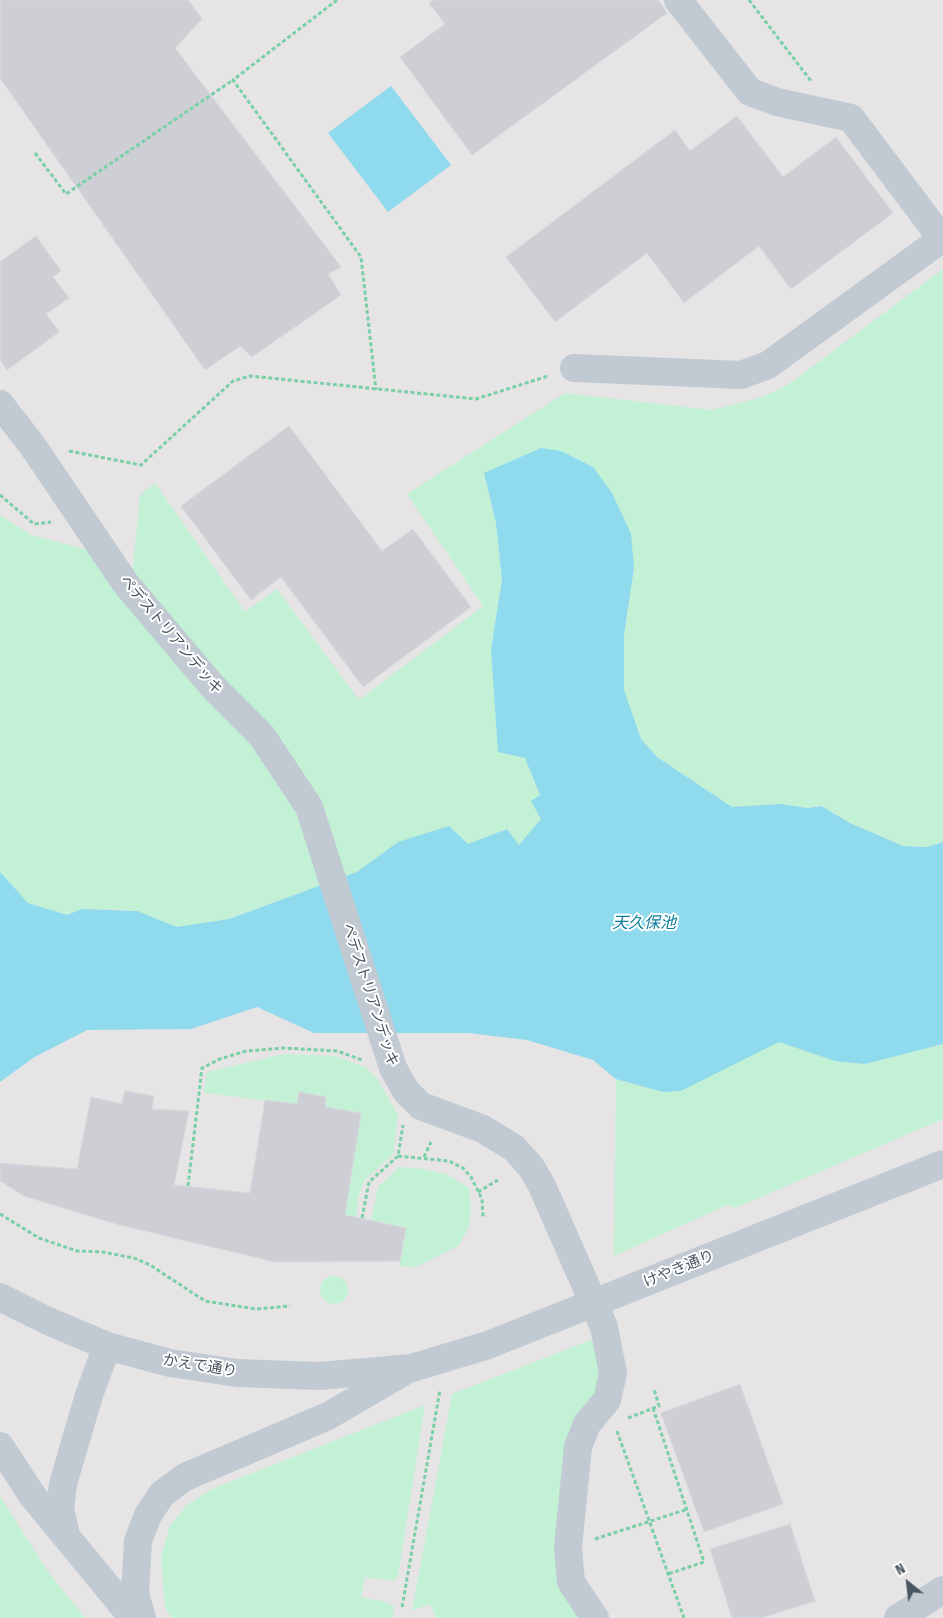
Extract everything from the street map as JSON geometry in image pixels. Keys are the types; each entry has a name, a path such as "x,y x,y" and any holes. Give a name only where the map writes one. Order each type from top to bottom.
{"street":[{"path":"574,368 741,376 768,365 942,238 851,118 777,102 750,92 678,0"},
{"name":"ペデストリアンデッキ","path":"0,404 40,457 77,515 126,584 214,688 262,736 309,807 393,1068 406,1091 421,1106 495,1135 514,1148 531,1167 542,1186 604,1327 613,1373 610,1412 587,1424 578,1447 568,1548 571,1582 595,1618"},
{"name":"けやき通り","path":"412,1368 488,1345 943,1164"},
{"name":"かえで通り","path":"0,1297 48,1321 107,1346 170,1363 237,1373 319,1376 412,1368"},
{"path":"66,1535 60,1509 63,1484 89,1395 107,1346"},
{"path":"142,1618 136,1594 138,1541 148,1515 162,1494 185,1477 328,1416 412,1368"},
{"path":"0,1446 32,1495 133,1618"},
{"path":"898,1618 943,1590"}],"path":[{"path":"35,152 66,194 233,80 337,0"},
{"path":"749,0 837,115"},
{"path":"233,80 361,257 376,390"},
{"path":"40,457 60,450 141,465 233,381 250,376 476,399 574,368"},
{"path":"0,495 34,524 64,520 77,515"},
{"path":"188,1186 202,1068 220,1059 246,1051 285,1048 337,1051 369,1063"},
{"path":"362,1218 369,1182 398,1156 403,1123"},
{"path":"424,1157 431,1142"},
{"path":"398,1156 424,1157 449,1161 463,1168 471,1177 482,1199 483,1217"},
{"path":"478,1192 498,1180"},
{"path":"0,1214 40,1238 77,1251 102,1252 134,1258 150,1265 205,1302 256,1309 290,1306"},
{"path":"654,1389 659,1406 610,1412 684,1618"},
{"path":"402,1608 440,1390"},
{"path":"653,1408 704,1562 668,1574"},
{"path":"568,1548 688,1509"}],"shaded area":[{"path":"0,0 943,0 943,1618 0,1618"}],"green space":[{"path":"943,269 943,842 927,847 903,846 850,823 821,806 808,808 780,804 732,807 657,757 641,739 624,691 624,635 634,568 484,474 496,523 502,580 491,649 525,758 540,795 541,819 519,846 507,829 468,844 399,842 357,872 344,877 297,767 132,576 140,495 155,483 245,612 277,589 359,700 483,606 407,494 565,393 712,410 763,397 789,384"},
{"path":"0,515 31,535 88,550 257,746 297,805 323,885 229,919 177,927 132,910 82,909 67,915 28,903 7,882 0,872"},
{"path":"779,1042 835,1061 865,1064 943,1044 943,1119 735,1208 727,1205 614,1256 616,1079 663,1092 681,1091"},
{"path":"284,1054 335,1056 365,1067 376,1077 398,1115 393,1154 364,1181 358,1198 356,1217 345,1215 361,1113 325,1107 326,1097 299,1092 297,1104 204,1093 207,1072"},
{"path":"399,1167 423,1169 448,1175 469,1188 471,1209 469,1227 458,1246 416,1267 399,1266 406,1228 371,1220 378,1187"},
{"path":"334,1276 344,1280 348,1290 344,1300 334,1304 324,1300 320,1290 324,1280"},
{"path":"596,1338 602,1359 597,1394 577,1422 583,1618 436,1618 430,1604 412,1611 452,1394"},
{"path":"425,1405 398,1576 394,1581 365,1577 361,1597 386,1602 394,1607 393,1618 172,1618 165,1608 161,1557 170,1525 187,1505 212,1489"},
{"path":"0,1496 46,1569 85,1618 0,1618"}],"water":[{"path":"391,86 451,165 388,212 328,133"},
{"name":"天久保池","path":"541,448 561,451 593,467 612,493 631,534 634,568 624,635 624,690 641,739 657,757 732,807 780,804 808,808 821,806 850,823 903,846 927,847 943,842 943,1044 865,1064 835,1061 779,1042 681,1091 663,1092 616,1079 593,1060 527,1040 468,1033 314,1033 257,1007 191,1029 87,1030 33,1058 0,1082 0,872 28,903 67,915 82,909 137,911 177,927 229,919 357,872 398,842 449,826 468,844 507,829 519,845 541,819 531,801 540,795 525,758 498,752 491,649 502,580 496,523 484,473"}],"building":[{"path":"0,0 188,0 202,19 175,48 341,267 328,274 341,295 252,357 240,346 205,370 0,78"},
{"path":"433,0 658,0 667,13 472,155 400,57 445,24 429,3"},
{"path":"737,116 783,177 836,137 893,213 791,289 759,246 684,303 647,253 555,322 506,257 675,130 690,151"},
{"path":"36,236 61,271 53,277 69,298 46,314 59,332 7,370 0,360 0,262"},
{"path":"289,426 382,551 413,529 471,607 363,687 281,577 251,600 181,506"},
{"path":"125,1091 154,1096 152,1109 189,1111 174,1185 250,1193 265,1100 297,1104 299,1092 326,1097 325,1107 361,1113 345,1215 406,1228 400,1261 275,1262 116,1224 24,1196 0,1181 0,1163 77,1169 91,1097 122,1104"},
{"path":"740,1384 783,1504 704,1532 661,1413"},
{"path":"790,1524 815,1601 762,1618 732,1618 710,1549"}]}
